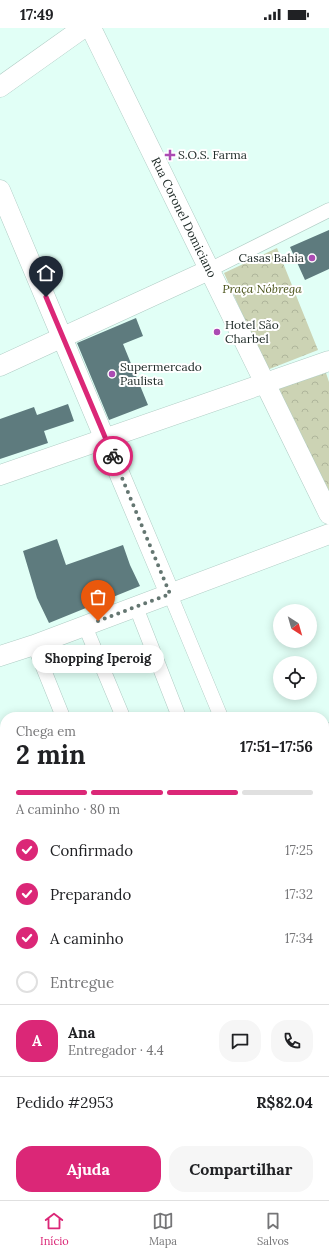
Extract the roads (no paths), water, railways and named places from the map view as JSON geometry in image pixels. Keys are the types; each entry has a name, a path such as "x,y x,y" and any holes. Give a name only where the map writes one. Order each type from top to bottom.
{"street":[{"path":"0,87 83,28"},
{"name":"Rua Coronel Domiciano","path":"91,28 329,514"},
{"path":"0,190 63,337 219,712"},
{"path":"0,366 209,270 329,210"},
{"path":"0,474 329,361"},
{"path":"0,656 34,645 329,534"},
{"path":"136,607 177,712"},
{"path":"85,626 122,712"},
{"path":"34,645 61,712"}],"place":[{"name":"S.O.S. Farma","path":"170,155"},
{"name":"Casas Bahia","path":"312,258"},
{"name":"Hotel São Charbel","path":"217,332"},
{"name":"Supermercado Paulista","path":"112,374"},
{"name":"Shopping Iperoig","path":"98,621"}],"park label":[{"name":"Praça Nóbrega","path":"262,289"}]}
